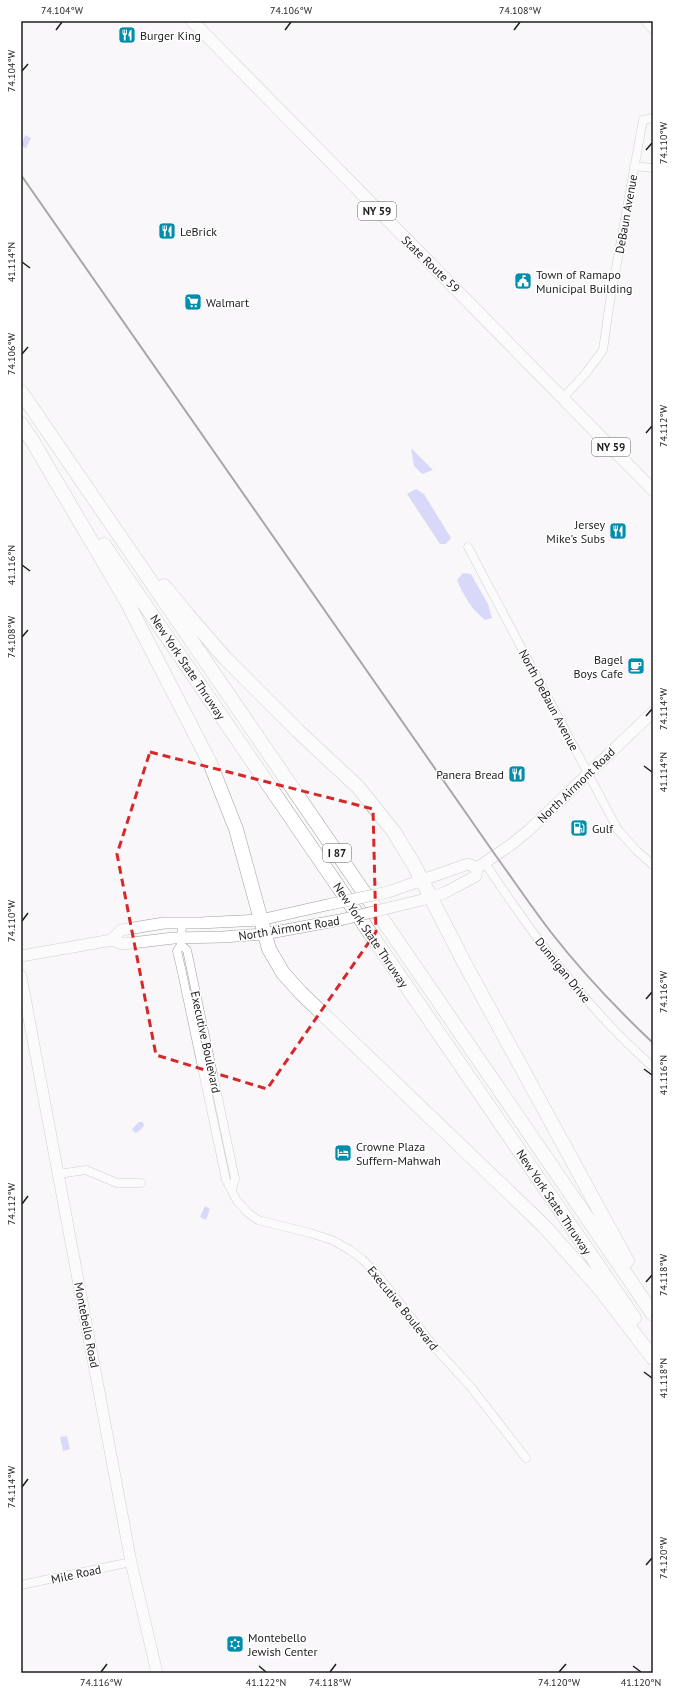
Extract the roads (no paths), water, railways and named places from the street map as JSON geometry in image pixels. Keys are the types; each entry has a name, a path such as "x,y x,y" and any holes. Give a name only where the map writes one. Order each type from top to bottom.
{"highway":[{"name":"New York State Thruway","path":"21,392 653,1314"},
{"name":"New York State Thruway","path":"21,424 653,1346"},
{"path":"45,428 170,594 205,635 262,695 370,800 404,847 605,1222 653,1306"},
{"path":"30,437 126,600 210,763 236,829 250,875 264,934 275,962 291,983 544,1227 595,1283 653,1358"}],"main road":[{"name":"State Route 59","path":"192,21 653,490"}],"street":[{"path":"645,21 653,30"},
{"name":"DeBaun Avenue","path":"563,398 586,373 603,350 610,301 643,120 653,118"},
{"path":"634,166 653,168"},
{"name":"North DeBaun Avenue","path":"468,547 618,830 637,851 653,864"},
{"name":"North Airmont Road","path":"21,956 112,940 122,944 181,942 264,934 340,920 430,898 446,892 476,876 481,866 528,831 653,712"},
{"name":"North Airmont Road","path":"112,940 121,930 164,923 260,920 388,892 468,864 481,866"},
{"name":"Dunnigan Drive","path":"481,866 564,975 592,1006 653,1067"},
{"name":"Executive Boulevard","path":"182,923 181,942 177,951 226,1180 237,1201 244,1209 258,1220 332,1240 362,1259 376,1273 436,1349 470,1386 526,1458"},
{"name":"Montebello Road","path":"21,976 131,1562 156,1673"},
{"path":"58,1174 86,1170 117,1183 141,1183"},
{"name":"Mile Road","path":"21,1585 131,1562"}],"water":[{"path":"25,135 31,138 26,148 21,146"},
{"path":"411,448 433,470 422,474 414,466"},
{"path":"416,489 424,494 451,538 446,544 440,544 407,494"},
{"path":"463,573 471,574 488,604 492,618 485,620 468,602 457,580"},
{"path":"139,1122 143,1122 144,1126 135,1133 132,1129"},
{"path":"205,1206 210,1209 206,1220 200,1217"},
{"path":"67,1436 70,1449 63,1451 60,1437"}],"railway":[{"path":"21,175 536,912 586,975 653,1043"}],"place":[{"name":"Burger King","path":"127,35"},
{"name":"LeBrick","path":"167,231"},
{"name":"Town of Ramapo Municipal Building","path":"523,281"},
{"name":"Walmart","path":"193,302"},
{"name":"Jersey Mike's Subs","path":"618,531"},
{"name":"Bagel Boys Cafe","path":"636,666"},
{"name":"Panera Bread","path":"517,774"},
{"name":"Gulf","path":"579,828"},
{"name":"Crowne Plaza Suffern-Mahwah","path":"343,1153"},
{"name":"Montebello Jewish Center","path":"235,1644"}]}
